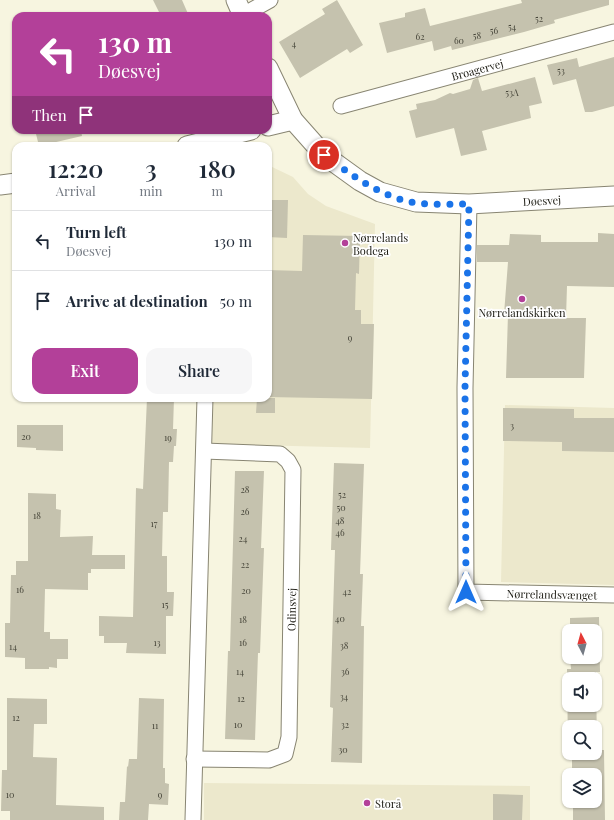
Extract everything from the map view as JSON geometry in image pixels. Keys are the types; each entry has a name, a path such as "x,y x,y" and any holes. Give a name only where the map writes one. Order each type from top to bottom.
{"street":[{"path":"240,10 270,0"},
{"name":"Broagervej","path":"340,106 614,32"},
{"name":"Døesvej","path":"272,76 293,120 324,155 360,181 380,192 416,202 469,204 614,196"},
{"path":"272,125 293,120"},
{"path":"216,142 239,134"},
{"path":"0,185 12,184"},
{"name":"Nørrelandsvænget","path":"469,204 465,388 466,592 614,595"},
{"path":"193,820 205,402"},
{"name":"Odinsvej","path":"194,759 268,760 285,754 289,736 293,470 288,461 280,454 204,451"}],"shaded area":[{"path":"272,167 293,177 308,194 326,206 375,224 370,448 212,444 213,402 272,402"},
{"path":"505,405 614,408 614,585 501,582"},
{"name":"Storå","path":"204,783 530,786 530,820 204,820"}],"building":[{"path":"153,0 182,0 187,12 159,12"},
{"path":"337,0 363,45 350,53 347,49 300,78 279,42 325,14 322,9"},
{"path":"521,0 609,0 609,5 554,20 555,23 524,32 452,50 451,46 434,51 432,41 387,53 379,23 405,17 405,13 425,8 430,26 522,3"},
{"path":"614,57 614,106 592,112 585,112 576,79 553,85 547,65 577,58 579,67"},
{"path":"535,77 542,103 529,106 531,118 482,131 487,150 461,156 454,128 416,138 409,111 417,109 416,104 435,100 450,93 453,94 470,89 473,80 478,78 482,91"},
{"path":"36,134 82,134 82,136 56,142 38,142"},
{"path":"272,200 288,200 287,238 272,237"},
{"name":"Nørrelandskirken","path":"598,233 614,234 614,287 567,286 566,318 586,318 584,378 506,378 508,314 504,314 508,262 477,262 477,245 509,245 510,234 541,235 541,242 598,242"},
{"path":"303,235 360,236 359,274 356,273 355,310 361,310 361,324 374,324 372,399 272,397 272,270 302,271"},
{"path":"272,398 275,398 275,413 256,413 257,402 272,402"},
{"path":"147,402 174,402 173,429 177,429 176,446 174,446 173,462 169,462 168,512 163,512 162,556 167,556 167,592 174,592 173,616 166,616 166,654 126,653 127,643 104,643 104,636 99,636 99,616 133,617 136,488 143,489"},
{"path":"503,408 574,409 574,418 614,418 614,452 562,451 562,442 503,441"},
{"path":"17,425 63,425 63,451 36,450 36,448 17,447"},
{"path":"334,463 364,464 360,574 363,574 361,626 364,626 362,763 331,762 333,708 330,707 335,550 331,550"},
{"path":"235,471 264,471 261,548 264,548 255,740 225,739 228,651 230,651"},
{"path":"28,493 56,494 56,509 61,510 60,537 93,536 92,555 125,555 125,569 91,569 91,573 88,573 88,590 45,589 44,632 50,632 50,639 68,639 68,659 57,659 57,668 49,667 49,669 25,669 25,658 5,657 5,623 10,623 11,575 16,575 16,561 28,561"},
{"path":"599,617 599,624 570,624 570,618"},
{"path":"571,664 600,664 600,672 567,672 567,669 571,669"},
{"path":"7,698 47,699 47,724 34,724 33,757 57,758 56,805 104,807 104,820 10,820 10,811 1,811 2,770 7,770"},
{"path":"139,698 164,699 163,768 165,768 165,783 169,784 168,805 149,804 148,820 119,820 120,802 125,802 127,766 128,767 129,759 137,759"},
{"path":"568,712 597,712 597,720 568,720"},
{"path":"602,750 604,750 605,820 573,820 573,808 602,808 602,768 572,768 572,760 602,760"},
{"path":"493,794 523,795 522,820 493,820"}],"place":[{"name":"Nørrelands Bodega","path":"345,243"},
{"name":"Nørrelandskirken","path":"522,299"},
{"name":"Storå","path":"367,803"}],"route":[{"path":"324,155 360,181 380,192 416,202 469,204 467,238 465,388 466,592"}]}
